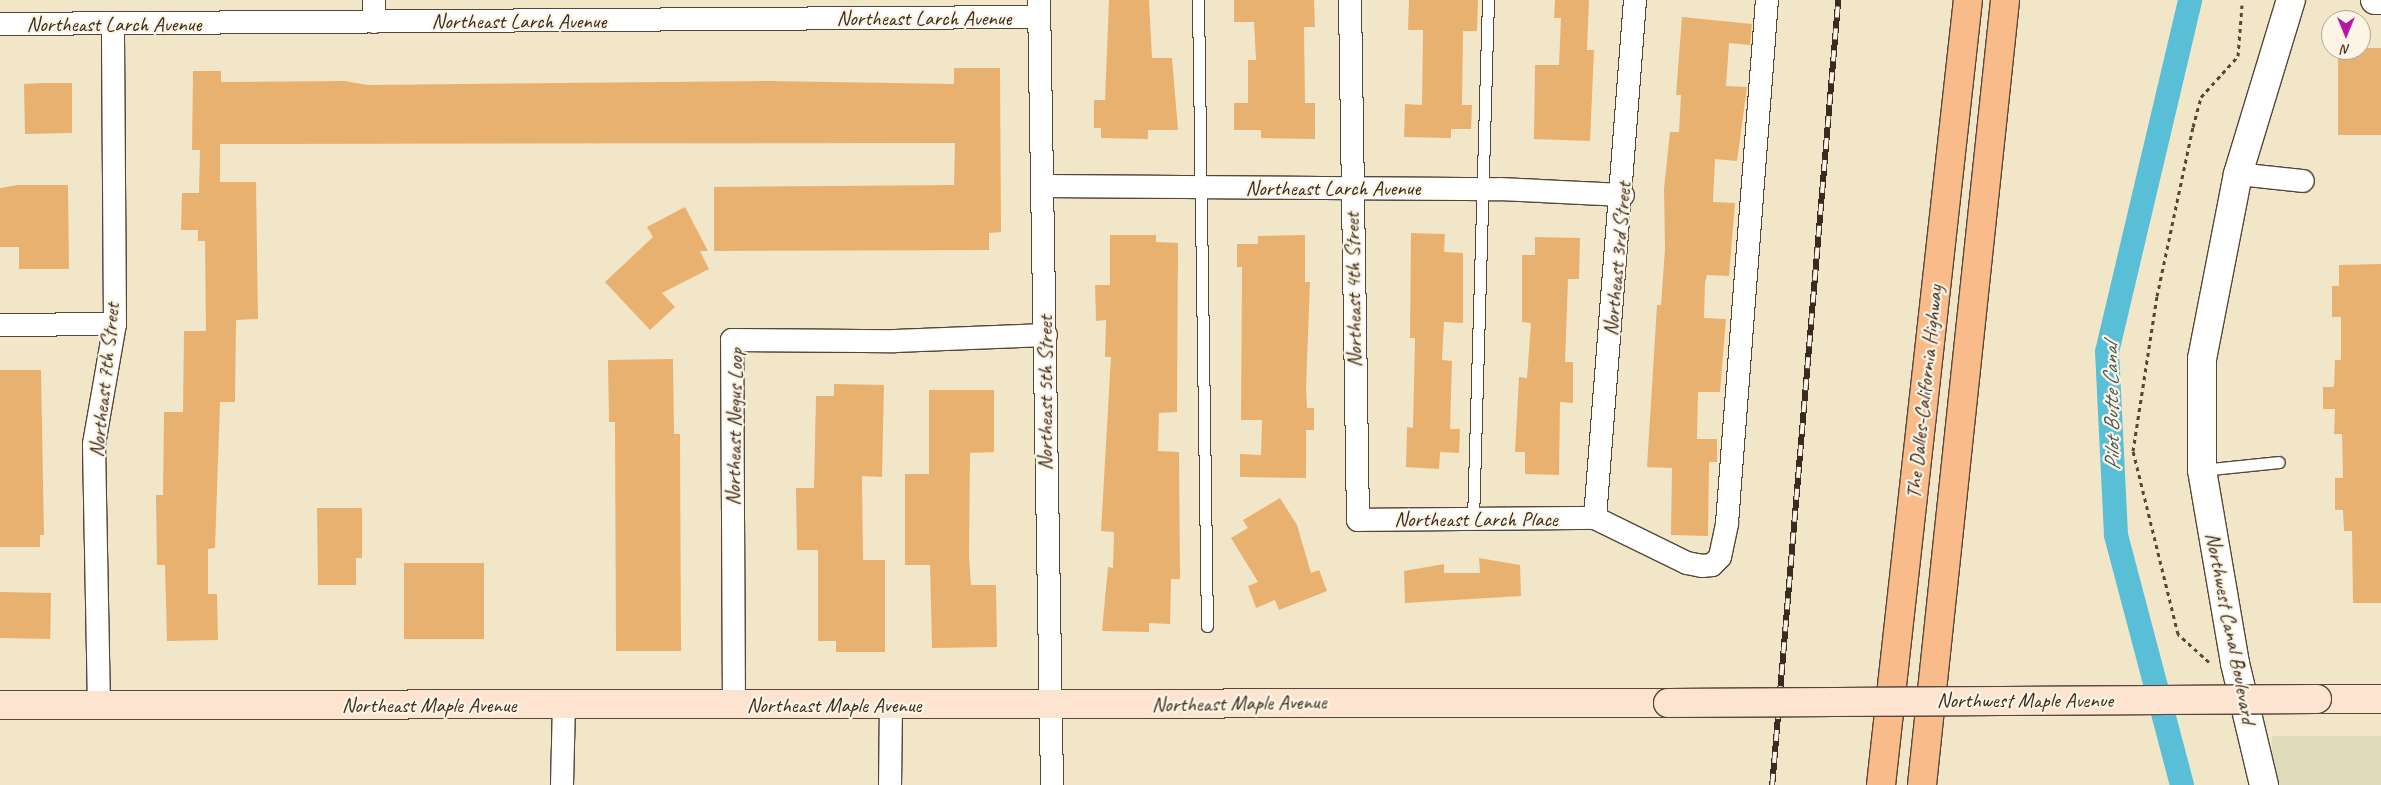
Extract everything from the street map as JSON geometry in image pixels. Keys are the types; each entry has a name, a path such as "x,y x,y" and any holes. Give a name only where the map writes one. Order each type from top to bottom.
{"highway":[{"name":"The Dalles-California Highway","path":"1882,785 1968,0"},
{"name":"The Dalles-California Highway","path":"1922,785 2009,5"}],"main road":[{"name":"Northwest Maple Avenue","path":"1668,703 2381,699"},
{"name":"Northeast Maple Avenue","path":"0,705 1668,703"}],"street":[{"name":"Northeast 4th Street","path":"1350,0 1351,188 1358,520"},
{"name":"Northeast 3rd Street","path":"1595,518 1623,195 1636,0"},
{"path":"1595,518 1687,564 1712,565 1720,556 1727,523 1767,0"},
{"name":"Northwest Canal Boulevard","path":"2264,785 2235,663 2202,470 2202,359 2238,174 2291,0"},
{"path":"2374,0 2381,0"},
{"name":"Northeast Larch Avenue","path":"0,24 113,24 374,11 1039,8"},
{"name":"Northeast 5th Street","path":"1039,8 1046,335 1045,471 1053,705 1052,785"},
{"name":"Northeast 7th Street","path":"99,706 94,444 115,324 113,24"},
{"path":"2238,174 2303,181"},
{"name":"Northeast Larch Avenue","path":"1042,186 1481,189 1623,195"},
{"path":"0,325 115,324"},
{"name":"Northeast Negus Loop","path":"734,705 732,340 895,341 1046,335"},
{"name":"Northeast Larch Place","path":"1358,520 1595,518"},
{"path":"562,785 564,705"},
{"path":"890,785 892,705"}],"lane":[{"path":"1198,0 1207,626"},
{"path":"1473,520 1481,189 1488,0"},
{"path":"2202,470 2279,462"}],"path":[{"path":"2235,663 2207,662 2178,634 2132,451 2157,296 2193,127 2201,97 2238,56 2242,5"}],"shaded area":[{"path":"2272,736 2381,736 2381,785 2272,785"}],"building":[{"path":"1109,0 1149,0 1152,58 1172,58 1178,130 1148,130 1148,139 1101,138 1101,128 1094,128 1094,100 1105,100"},
{"path":"1234,0 1314,0 1315,27 1304,27 1305,103 1315,103 1315,139 1261,138 1261,130 1234,130 1234,103 1248,103 1248,60 1256,60 1254,22 1234,22"},
{"path":"1409,0 1478,0 1477,31 1463,31 1462,105 1472,105 1471,129 1451,129 1451,138 1404,137 1405,104 1422,105 1423,30 1408,30"},
{"path":"1555,0 1589,0 1587,50 1594,50 1590,141 1534,139 1535,65 1559,65 1561,18 1554,18"},
{"path":"1682,17 1752,24 1750,45 1729,43 1726,86 1747,87 1737,161 1715,159 1713,202 1735,203 1729,276 1707,275 1705,283 1704,318 1726,319 1720,392 1698,392 1697,439 1717,439 1717,462 1709,462 1708,536 1671,535 1672,468 1647,467 1657,305 1661,305 1665,249 1664,189 1670,132 1679,132 1681,95 1676,95"},
{"path":"2371,48 2381,48 2381,135 2338,135 2338,60 2371,60"},
{"path":"954,68 1000,68 1001,232 989,233 989,250 714,251 714,187 954,185 955,143 220,144 220,182 256,182 258,319 236,320 235,402 220,402 215,548 208,549 208,594 217,594 218,640 167,641 165,565 157,565 156,495 163,495 164,412 183,412 184,331 206,331 205,241 198,241 198,230 181,230 182,193 199,193 200,150 192,150 193,71 221,71 221,82 344,81 368,85 769,81 954,84"},
{"path":"72,83 72,133 25,134 24,84"},
{"path":"18,185 68,185 69,269 19,269 19,247 0,247 0,188"},
{"path":"685,207 708,251 700,251 709,269 662,293 675,307 650,330 605,282 653,237 647,227"},
{"path":"1411,233 1445,234 1444,252 1463,253 1463,323 1444,322 1442,360 1452,361 1450,429 1460,429 1459,453 1440,452 1439,469 1406,467 1407,427 1413,428 1415,338 1410,338"},
{"path":"1110,235 1156,235 1156,242 1178,243 1177,412 1159,413 1158,451 1179,452 1180,579 1171,579 1170,624 1149,623 1149,632 1102,631 1108,567 1113,568 1114,532 1101,531 1111,357 1105,357 1106,320 1096,321 1095,285 1110,285"},
{"path":"1305,235 1305,282 1310,282 1307,408 1314,408 1314,430 1306,430 1306,478 1240,477 1240,454 1261,455 1262,420 1241,420 1242,267 1237,267 1237,244 1258,244 1258,236"},
{"path":"1535,237 1580,238 1579,279 1568,279 1565,362 1573,362 1573,403 1560,402 1559,475 1525,474 1525,452 1515,452 1519,377 1527,378 1531,323 1522,322 1522,255 1535,255"},
{"path":"2381,264 2381,603 2353,603 2352,531 2344,531 2343,510 2335,510 2335,478 2343,478 2342,434 2334,434 2335,409 2323,409 2323,387 2334,387 2335,360 2341,360 2341,317 2332,317 2332,286 2339,286 2339,265"},
{"path":"673,359 674,434 680,434 681,651 616,651 615,422 609,422 608,360"},
{"path":"0,370 41,370 44,535 40,535 40,547 0,547"},
{"path":"834,384 884,385 882,477 862,476 863,560 885,560 885,652 836,652 836,641 818,641 818,550 797,550 796,488 814,488 816,396 834,396"},
{"path":"929,390 994,390 994,452 970,453 969,557 971,585 996,585 997,647 932,648 930,565 905,565 905,474 929,474"},
{"path":"1280,498 1297,525 1311,573 1319,570 1327,591 1279,610 1275,600 1256,608 1248,586 1258,582 1231,538 1248,528 1243,520"},
{"path":"317,508 362,508 362,558 356,558 356,585 318,585"},
{"path":"1479,558 1520,565 1521,596 1405,603 1404,571 1444,564 1444,573 1480,573"},
{"path":"404,563 484,563 484,639 404,639"},
{"path":"0,592 51,593 50,639 0,638"}],"waterway":[{"name":"Pilot Butte Canal","path":"2182,785 2116,535 2107,352 2190,0"}],"railway":[{"path":"1772,785 1838,0"}]}
